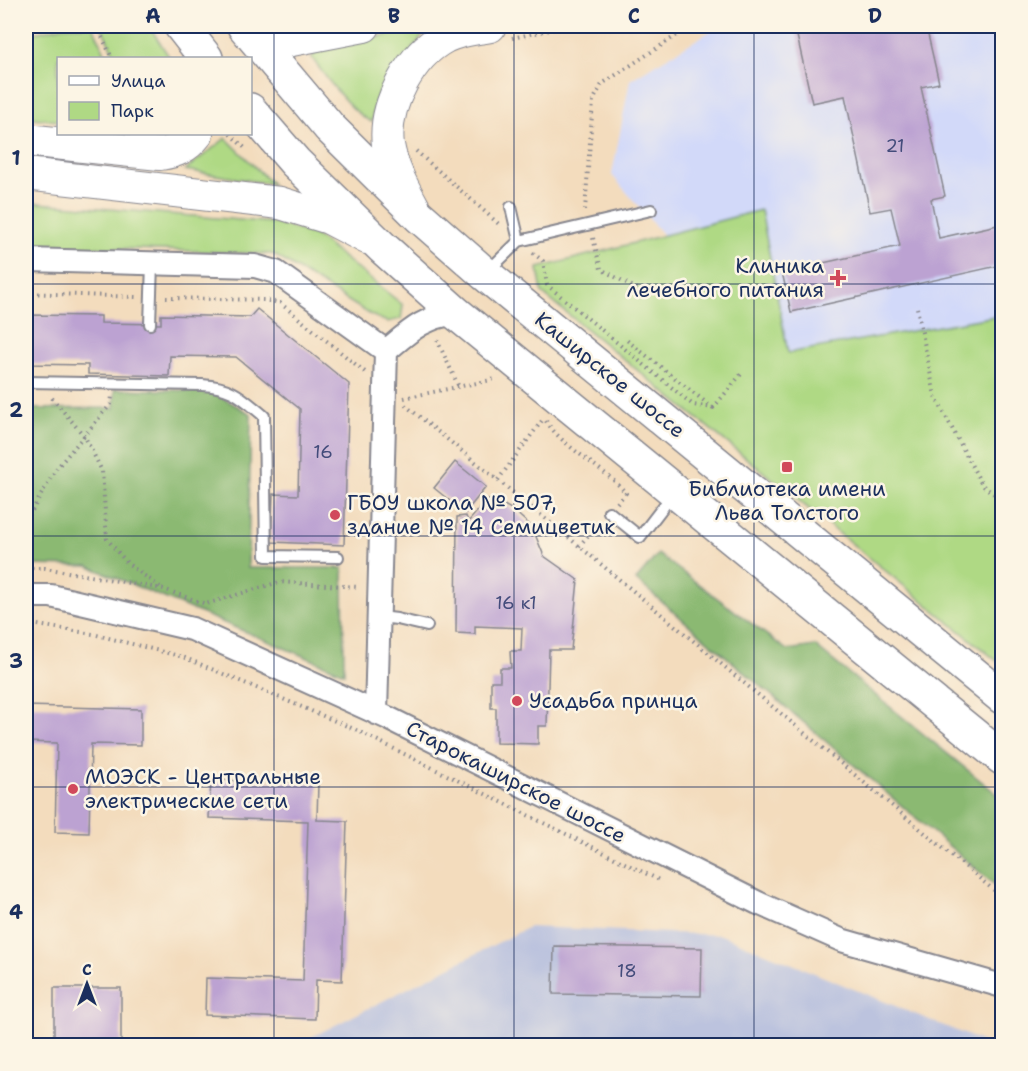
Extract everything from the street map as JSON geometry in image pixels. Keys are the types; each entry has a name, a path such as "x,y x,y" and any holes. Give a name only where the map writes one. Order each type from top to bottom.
{"main road":[{"path":"245,26 266,38 281,42 364,26"},
{"name":"Каширское шоссе","path":"245,26 330,128 419,216 485,274 1002,697"},
{"path":"419,216 398,179 389,148 388,138 397,93 413,65 428,48 454,33 497,33"},
{"path":"252,112 295,162 383,248 442,316 675,492 1002,758"},
{"path":"26,140 160,154 177,151 196,135"},
{"path":"26,174 280,203 329,218 383,248"}],"street":[{"path":"26,260 255,266 276,272 386,351"},
{"path":"376,713 386,351 417,325 442,316"},
{"name":"Старокаширское шоссе","path":"26,596 51,596 192,629 376,713 747,897 841,940 1002,986"}],"lane":[{"path":"511,207 519,242"},
{"path":"485,274 519,242 651,210"},
{"path":"150,324 152,263"},
{"path":"26,382 113,383 148,380 220,386 237,394 264,417 266,556 338,558"},
{"path":"609,512 640,537 675,492"},
{"path":"380,617 427,626"}],"path":[{"path":"26,29 41,26"},
{"path":"98,26 112,57"},
{"path":"497,33 569,26"},
{"path":"648,295 601,269 590,225 584,226 594,101 602,84 691,26"},
{"path":"410,145 543,261 547,285 693,405 713,408"},
{"path":"26,293 264,300 280,303 385,389"},
{"path":"917,308 935,396 982,485 1002,500"},
{"path":"442,316 458,386"},
{"path":"624,338 713,408"},
{"path":"713,408 743,372"},
{"path":"500,378 398,400 1002,897"},
{"path":"52,382 52,397 85,437 102,471 107,539 128,564 163,589"},
{"path":"26,521 56,470 111,404 113,383"},
{"path":"498,480 544,418"},
{"path":"550,427 581,455 617,482"},
{"path":"26,568 45,568 163,589 206,604 279,582 361,587"},
{"path":"26,623 93,634 183,657 354,729 664,882"}],"shaded area":[{"name":"Клиника лечебного питания","path":"719,26 1002,26 1002,575 679,254 612,175 630,80"},
{"path":"529,927 721,935 991,1045 294,1046"}],"green space":[{"path":"64,26 93,26 107,57 57,57 57,121 26,117 26,35"},
{"path":"101,26 149,26 169,57 116,57"},
{"path":"428,26 379,92 374,105 372,122 364,118 348,103 312,58 315,51"},
{"path":"226,138 272,184 185,170"},
{"path":"26,202 275,223 315,235 403,305 401,319 387,322 371,315 273,254 26,245"},
{"path":"761,210 788,353 1002,315 1002,665 542,293 538,268"},
{"path":"115,389 211,391 251,414 248,568 343,568 344,673 88,566 26,565 26,409 114,408"},
{"path":"658,554 787,650 815,646 1002,798 1002,891 636,580"}],"building":[{"path":"820,26 926,26 939,83 921,87 945,196 931,199 939,238 1002,224 1002,265 791,312 782,272 900,246 891,208 870,212 845,96 812,103 796,31"},
{"path":"257,309 349,384 344,545 271,542 273,494 298,495 300,409 236,357 170,356 169,376 88,374 88,365 26,364 26,315 101,316 101,323 161,324 161,315 250,317"},
{"path":"455,462 486,487 465,513 434,488"},
{"path":"487,500 497,501 513,510 532,527 544,556 578,580 571,650 549,650 547,726 538,726 538,744 496,743 496,708 491,708 491,681 500,681 500,668 511,668 510,651 521,651 522,628 475,626 475,634 456,633 457,517 466,516 468,522"},
{"name":"МОЭСК - Центральные электрические сети","path":"26,706 141,709 141,745 91,744 89,833 55,832 57,743 26,742"},
{"path":"211,780 318,783 317,820 347,821 342,981 316,980 315,1019 205,1015 206,978 303,981 308,821 209,818"},
{"path":"554,946 702,948 701,996 553,994"},
{"path":"54,988 121,988 121,1046 54,1046"}],"place":[{"name":"Клиника лечебного питания","path":"838,278"},
{"name":"Библиотека имени Льва Толстого","path":"787,467"},
{"name":"ГБОУ школа № 507, здание № 14 Семицветик","path":"335,515"},
{"name":"Усадьба принца","path":"517,701"},
{"name":"МОЭСК - Центральные электрические сети","path":"73,789"}]}
